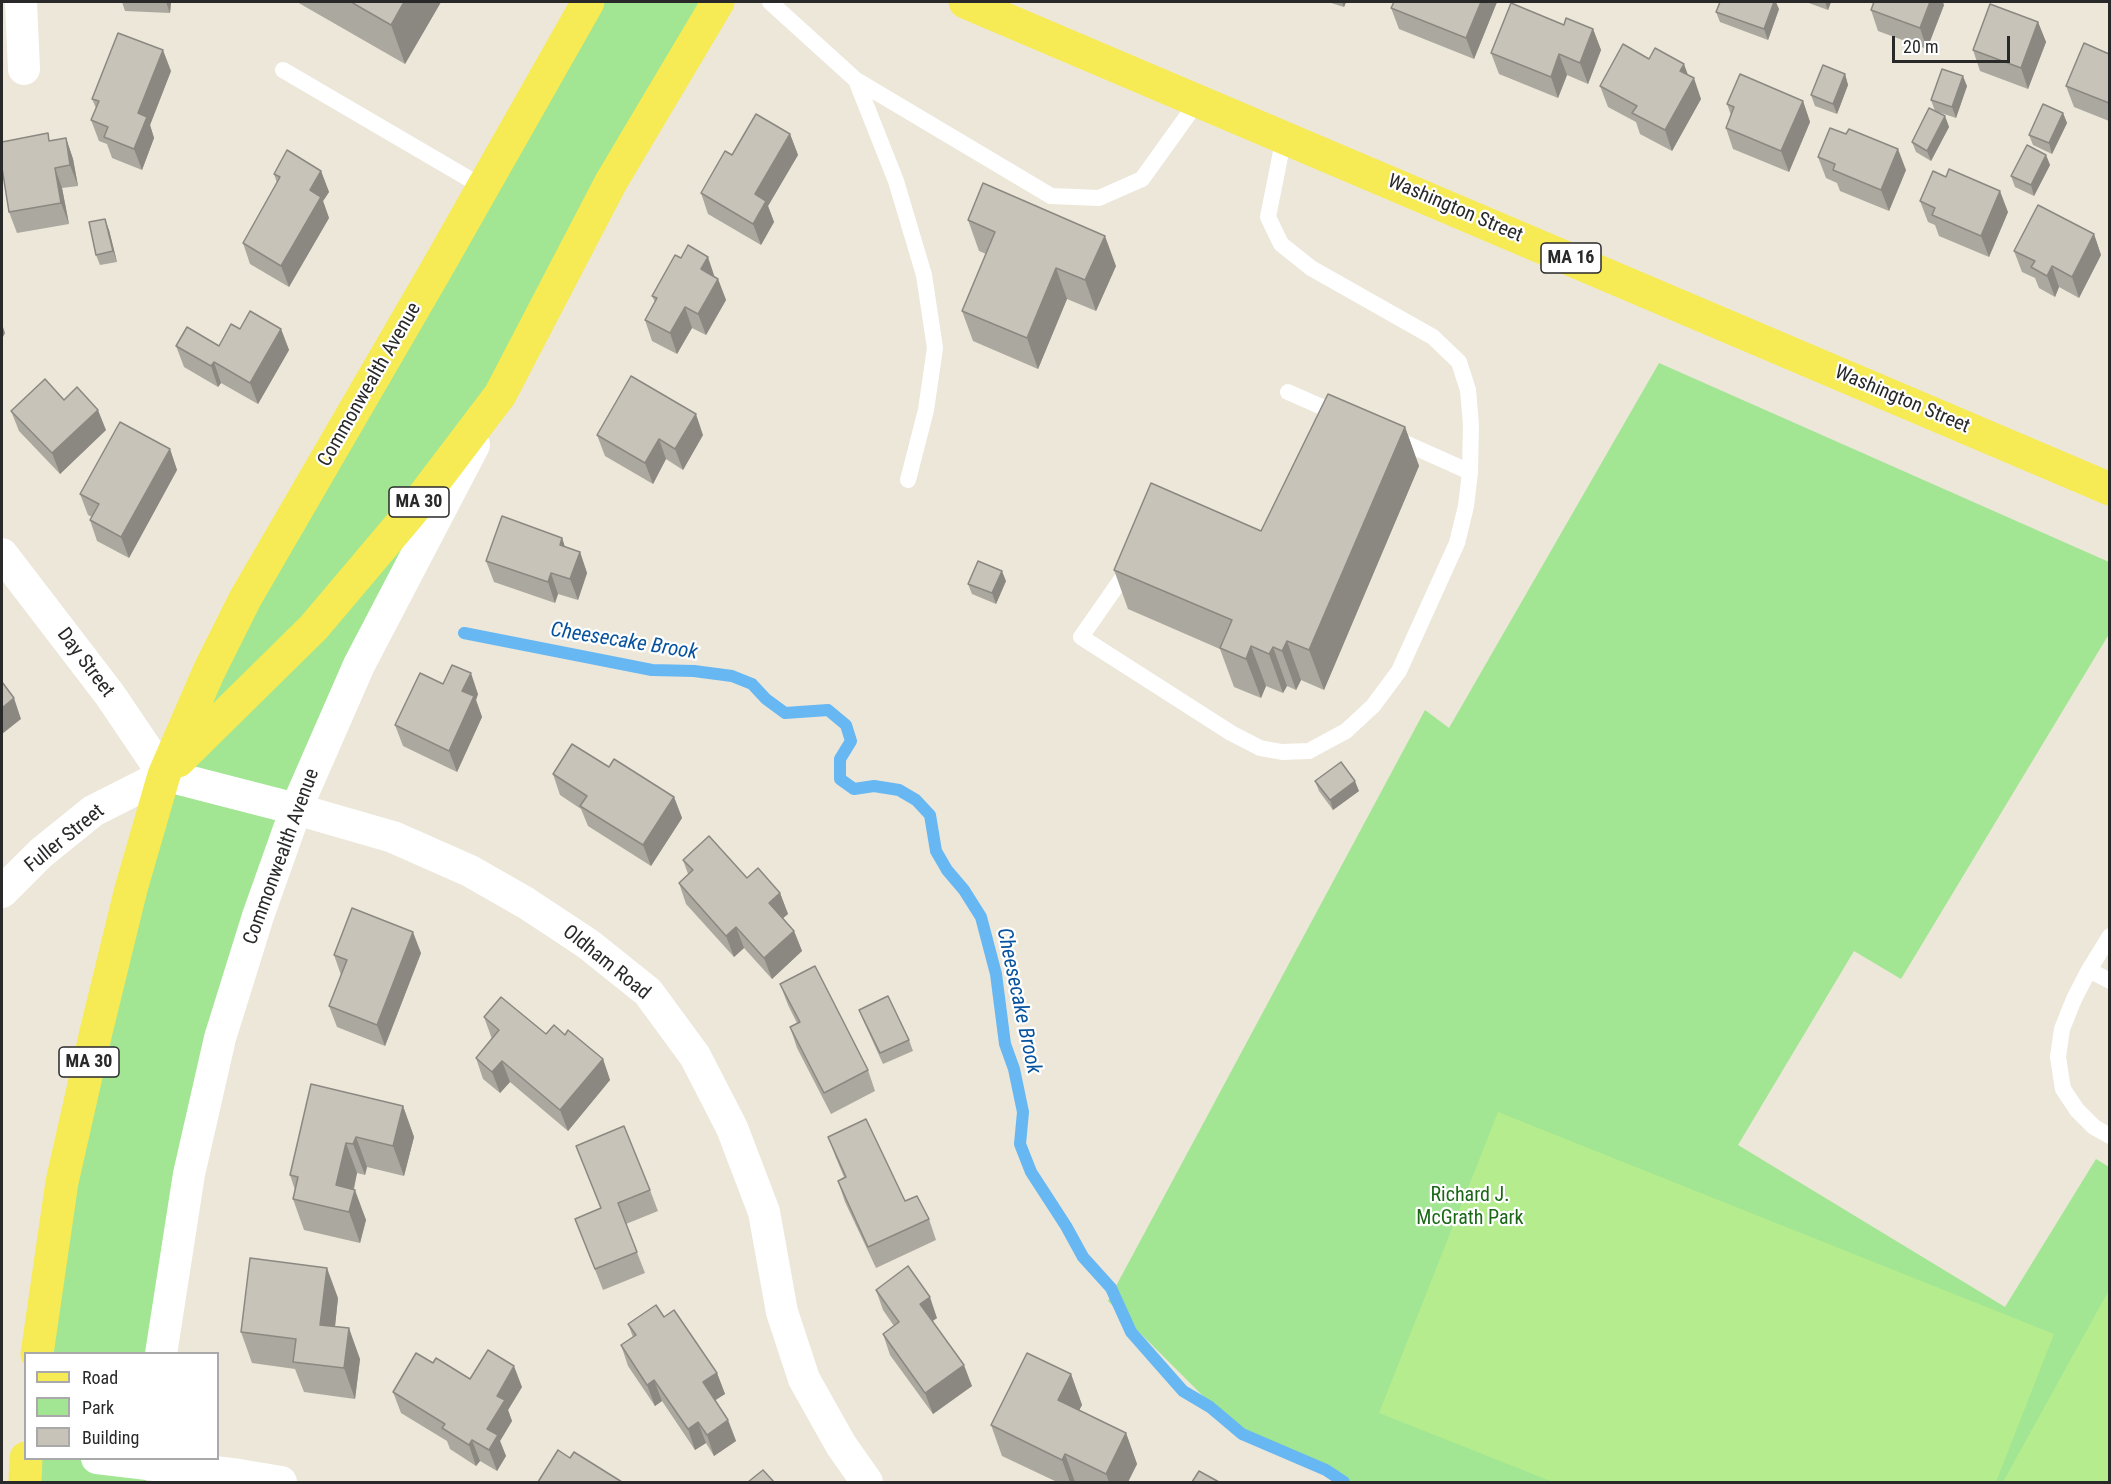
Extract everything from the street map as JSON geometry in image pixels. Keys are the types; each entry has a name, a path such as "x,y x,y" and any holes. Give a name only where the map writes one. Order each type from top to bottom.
{"main road":[{"name":"Commonwealth Avenue","path":"37,1352 62,1182 128,900 164,775 209,671 245,599 588,2"},
{"name":"Commonwealth Avenue","path":"164,775 314,627 398,528 500,395 611,182 718,2"},
{"name":"Washington Street","path":"965,2 2109,489"},
{"path":"25,1482 26,1460"}],"street":[{"path":"21,2 24,69"},
{"name":"Commonwealth Avenue","path":"161,1352 189,1174 220,1038 258,916 296,808 359,664 500,395"},
{"name":"Day Street","path":"2,554 110,695 164,775"},
{"name":"Oldham Road","path":"164,775 296,808 393,837 470,870 588,944 648,992 695,1056 732,1128 764,1212 782,1312 804,1379 841,1445 867,1482"},
{"name":"Fuller Street","path":"2,892 41,854 93,811 164,775"},
{"path":"106,1460 147,1469 239,1475 281,1482"}],"lane":[{"path":"770,2 856,80 1051,196 1099,198 1142,179 1198,101"},
{"path":"283,70 483,187"},
{"path":"856,80 896,181 924,275 935,348 926,410 908,480"},
{"path":"1125,574 1081,637 1231,733 1260,748 1282,752 1309,751 1353,725 1373,706 1399,671 1457,543 1466,506 1470,472 1471,426 1468,390 1459,362 1433,337 1311,268 1281,244 1268,217 1284,137"},
{"path":"1288,392 1352,420"},
{"path":"1384,434 1470,472"},
{"path":"2109,936 2089,970 2062,1029 2058,1057 2064,1089 2077,1110 2094,1127 2109,1136"},
{"path":"2089,970 2109,981"}],"green space":[{"path":"588,2 727,2 500,395 258,916 161,1352 37,1352 164,775"},
{"name":"Richard J. McGrath Park","path":"1659,363 2109,562 2109,634 1901,979 1854,951 1738,1145 2005,1307 2096,1159 2109,1167 2109,1482 1345,1482 1328,1471 1257,1441 1231,1424 1108,1301 1425,710 1449,728"},
{"path":"1498,1112 2054,1334 1996,1482 1553,1482 1379,1413"},
{"path":"2109,1290 2109,1482 2003,1482"},
{"path":"26,1460 148,1460 146,1482 25,1482"}],"building":[{"path":"351,2 404,2 391,25"},
{"path":"1394,2 1481,2 1466,38 1391,8"},
{"path":"1720,2 1774,2 1764,29 1716,12"},
{"path":"1874,2 1930,2 1920,28 1871,10"},
{"path":"1511,3 1564,25 1566,18 1593,29 1580,63 1559,54 1551,77 1491,53"},
{"path":"1990,4 2038,22 2021,68 1973,50"},
{"path":"118,33 163,50 138,113 147,117 134,149 104,137 108,127 91,120 99,101 92,99"},
{"path":"2084,43 2109,54 2109,103 2066,86"},
{"path":"1623,44 1649,59 1655,48 1684,64 1680,71 1694,78 1665,130 1632,113 1637,106 1600,86"},
{"path":"1823,65 1845,74 1833,104 1811,95"},
{"path":"1942,69 1963,76 1952,107 1931,100"},
{"path":"1740,74 1803,101 1781,151 1726,128 1734,107 1727,104"},
{"path":"2043,104 2063,113 2049,143 2029,135"},
{"path":"1929,108 1945,116 1927,151 1912,142"},
{"path":"756,114 790,134 755,194 766,201 753,224 701,193 725,151 732,155"},
{"path":"1830,128 1846,134 1849,129 1898,149 1881,190 1833,170 1835,164 1818,157"},
{"path":"48,133 49,141 66,138 70,165 55,168 61,203 9,212 2,168 2,142"},
{"path":"2027,145 2046,155 2031,185 2011,176"},
{"path":"287,150 321,171 310,190 321,197 281,266 243,243 280,177 274,174"},
{"path":"1949,169 2000,191 1981,236 1932,215 1935,208 1920,201 1933,171 1946,177"},
{"path":"983,183 1105,236 1085,280 1056,268 1027,338 962,311 995,232 968,220"},
{"path":"2038,205 2094,234 2072,277 2052,266 2047,276 2031,267 2035,261 2014,251"},
{"path":"105,219 113,251 96,255 89,222"},
{"path":"688,245 708,257 701,269 718,279 698,314 685,307 670,333 645,320 657,298 652,296 675,255 681,258"},
{"path":"250,311 281,329 250,383 214,362 211,366 176,346 187,327 219,346 231,324 240,329"},
{"path":"631,376 696,414 675,449 659,439 645,463 597,435"},
{"path":"45,379 64,400 77,387 98,410 52,453 11,411"},
{"path":"1328,394 1405,427 1309,650 1287,641 1282,651 1273,647 1269,654 1251,646 1246,659 1220,648 1232,620 1114,570 1151,483 1261,531"},
{"path":"120,422 170,449 121,537 90,520 99,504 80,494"},
{"path":"502,516 562,538 560,545 580,552 570,579 551,573 548,582 486,561"},
{"path":"978,561 1002,571 992,593 968,584"},
{"path":"452,665 471,673 462,691 474,696 449,751 395,725 420,673 443,684"},
{"path":"2,682 14,698 2,708"},
{"path":"572,744 609,767 614,759 674,797 643,845 580,806 587,796 553,774"},
{"path":"1341,762 1355,781 1330,800 1315,781"},
{"path":"709,836 747,878 758,868 780,893 769,903 794,931 764,958 736,927 726,936 679,883 693,870 683,860"},
{"path":"352,908 413,932 377,1025 329,1006 347,960 334,955"},
{"path":"815,966 868,1070 824,1093 790,1027 800,1022 780,984"},
{"path":"888,996 909,1040 880,1053 859,1010"},
{"path":"501,997 546,1034 554,1025 565,1035 568,1030 603,1059 560,1110 502,1061 492,1072 476,1058 499,1030 484,1017"},
{"path":"311,1084 403,1106 393,1146 356,1137 353,1144 346,1143 336,1185 355,1190 349,1212 293,1199 298,1177 290,1175"},
{"path":"866,1119 905,1201 917,1196 929,1219 868,1247 838,1181 846,1177 828,1137"},
{"path":"624,1126 650,1190 618,1203 637,1252 595,1269 575,1219 601,1208 576,1146"},
{"path":"250,1258 327,1268 320,1325 349,1328 344,1368 293,1362 296,1339 241,1332"},
{"path":"908,1266 930,1297 920,1304 964,1365 925,1393 883,1334 899,1322 876,1290"},
{"path":"656,1305 664,1317 674,1310 717,1373 703,1382 728,1420 707,1435 698,1422 688,1429 654,1380 647,1385 621,1345 636,1335 628,1324"},
{"path":"488,1350 514,1366 497,1396 505,1400 487,1429 498,1435 489,1450 472,1440 469,1445 442,1428 445,1424 393,1392 416,1353 433,1363 436,1358 470,1379"},
{"path":"1027,1353 1071,1374 1058,1400 1126,1433 1106,1474 1065,1454 1062,1460 991,1425"},
{"path":"558,1450 570,1458 574,1452 622,1482 538,1482"},
{"path":"763,1470 774,1482 748,1482"},
{"path":"1199,1471 1219,1482 1192,1482"}],"waterway":[{"name":"Cheesecake Brook","path":"464,633 652,670 694,671 732,676 752,684 766,699 785,713 828,710 846,725 851,741 840,759 840,779 854,789 874,786 899,790 916,800 930,815 936,851 981,917 996,974 1005,1044 1014,1069 1023,1112 1020,1144 1031,1172 1083,1257 1111,1288 1131,1332 1183,1391 1210,1407 1242,1434 1326,1470 1344,1482"}]}
